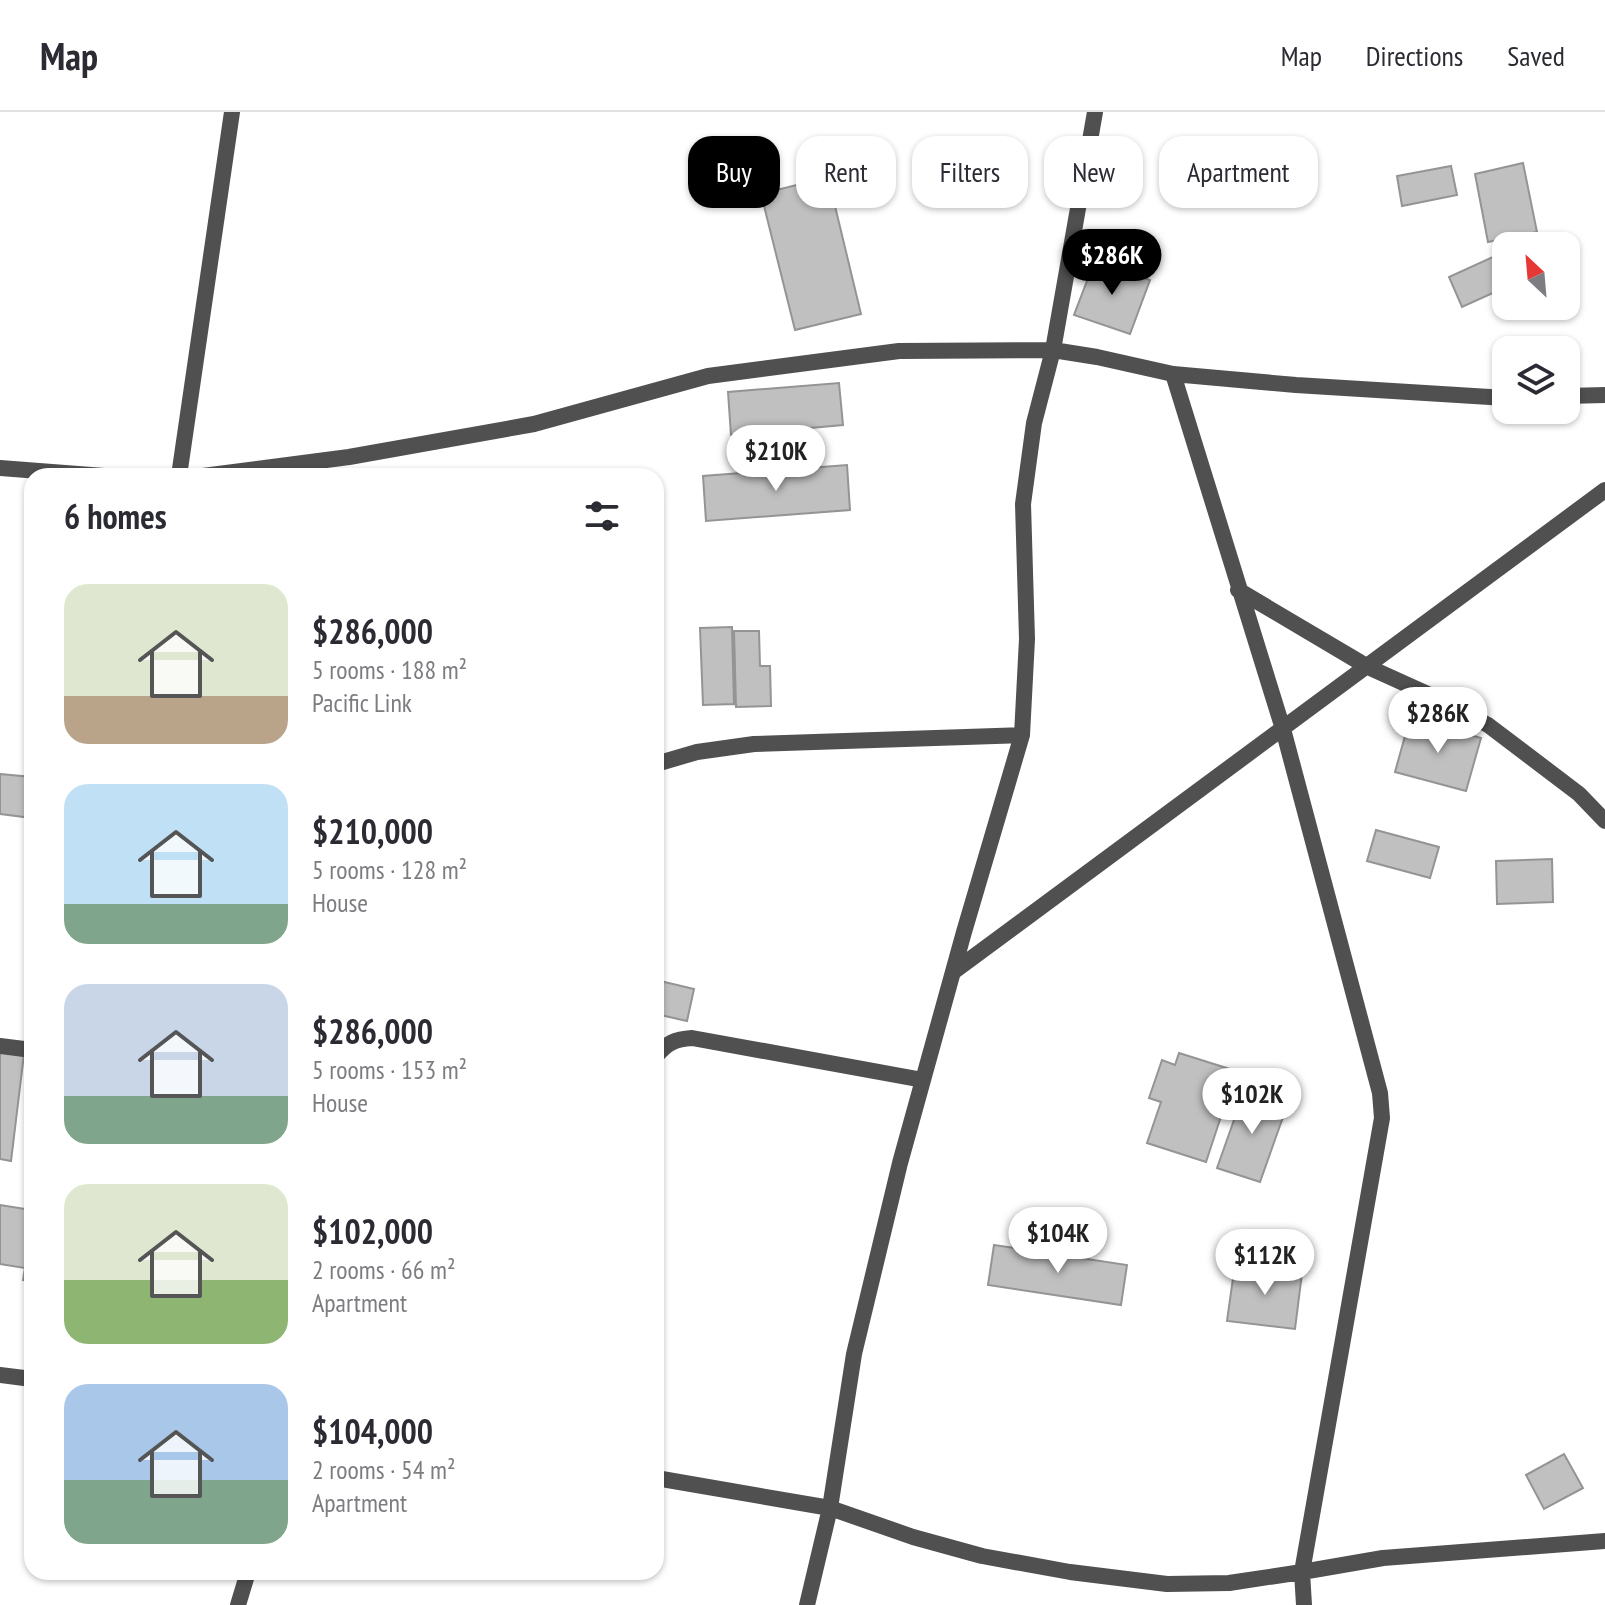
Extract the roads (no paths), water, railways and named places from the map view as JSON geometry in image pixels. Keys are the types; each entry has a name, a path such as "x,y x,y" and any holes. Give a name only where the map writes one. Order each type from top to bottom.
{"street":[{"path":"180,468 232,112"},
{"path":"807,1605 830,1508 854,1354 900,1163 1022,735 1027,639 1023,504 1034,423 1053,350 1095,112"},
{"path":"275,468 534,424 708,376 899,351 1053,350 1173,374 1492,397"},
{"path":"1173,374 1283,729 1380,1093 1382,1118 1302,1572 1304,1605"},
{"path":"1580,396 1605,395"},
{"path":"0,468 24,470"},
{"path":"953,972 1605,490"},
{"path":"1238,590 1368,667 1488,725 1579,794 1605,821"},
{"path":"664,762 697,752 754,744 1022,735"},
{"path":"664,1046 677,1039 692,1038 923,1080"},
{"path":"0,1046 24,1049"},
{"path":"0,1375 24,1378"},
{"path":"664,1479 830,1508 913,1537 982,1556 1070,1572 1167,1584 1229,1583 1383,1558 1605,1541"},
{"path":"238,1605 246,1580"}]}
